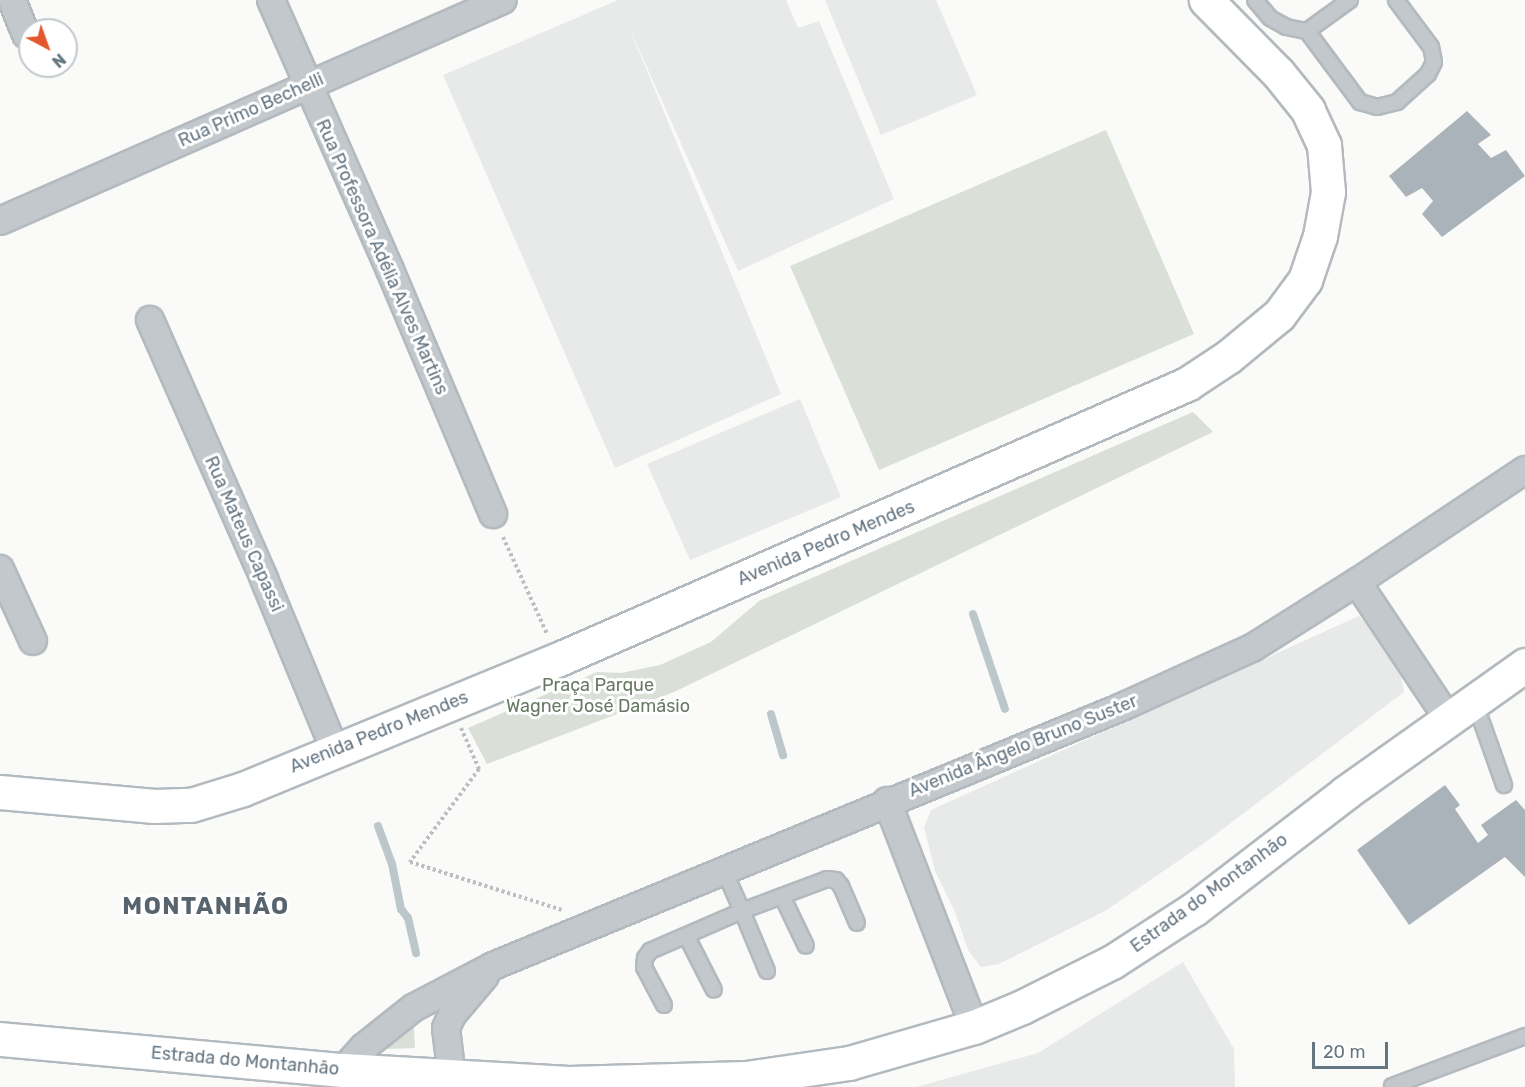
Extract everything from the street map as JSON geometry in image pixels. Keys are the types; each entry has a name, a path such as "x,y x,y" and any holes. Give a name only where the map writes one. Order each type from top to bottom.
{"street":[{"path":"12,0 20,18"},
{"name":"Rua Professora Adélia Alves Martins","path":"271,0 390,270 493,514"},
{"name":"Rua Primo Bechelli","path":"0,221 502,0"},
{"name":"Avenida Pedro Mendes","path":"0,792 154,806 191,805 243,789 558,659 1187,384 1228,357 1279,315 1305,280 1320,236 1328,192 1324,145 1308,110 1278,73 1206,0"},
{"name":"Rua Mateus Capassi","path":"150,320 260,568 335,750"},
{"name":"Avenida Ângelo Bruno Suster","path":"342,1079 364,1047 413,1008 493,966 887,801 1124,706 1252,648 1357,582 1525,470"},
{"path":"0,570 33,641"},
{"path":"1357,582 1462,711"},
{"name":"Estrada do Montanhão","path":"0,1039 342,1079 452,1077 507,1084 746,1078 849,1063 974,1027 1022,1007 1112,962 1194,909 1345,793 1525,665"},
{"path":"887,801 974,1027"},
{"name":"Avenida Ângelo Bruno Suster","path":"452,1077 446,1028 452,1015 493,966"}],"lane":[{"path":"1255,0 1270,18 1286,27 1307,31 1360,102 1377,107 1397,102 1428,74 1434,62 1431,47 1396,0"},
{"path":"1307,31 1350,0"},
{"path":"1462,711 1504,786"},
{"path":"724,870 767,971"},
{"path":"664,1005 644,967 645,958 650,951 687,937 742,911 827,879 836,880 857,923"},
{"path":"782,896 806,946"},
{"path":"687,937 714,990"},
{"path":"1392,1086 1525,1036"}],"path":[{"path":"493,514 558,659"},
{"path":"449,703 479,769 410,862 580,916 603,920"}],"shaded area":[{"path":"618,0 786,0 798,28 819,21 894,199 738,271 625,18 781,394 615,468 443,75"},
{"path":"825,0 936,0 977,95 881,135"},
{"path":"800,399 841,497 690,560 647,464"},
{"path":"1359,616 1390,650 1401,677 1404,692 1203,844 1105,911 999,964 981,967 968,950 955,912 935,871 924,827 931,810"},
{"path":"1183,962 1234,1049 1235,1087 916,1087 1038,1053"}],"green space":[{"path":"1106,130 1194,334 879,470 790,266"},
{"name":"Praça Parque Wagner José Damásio","path":"1193,412 1213,432 674,692 487,764 468,728 597,672 621,673 660,665 711,642 759,601"},
{"path":"407,1022 414,1028 415,1048 386,1049 386,1040"}],"building":[{"path":"1467,111 1491,135 1478,144 1491,158 1506,150 1525,176 1442,237 1422,214 1433,201 1422,188 1406,197 1389,176"},
{"path":"1445,785 1460,805 1455,809 1478,843 1488,835 1481,825 1516,800 1525,810 1525,877 1505,857 1409,925 1357,850"}],"waterway":[{"path":"973,614 1005,709"},
{"path":"771,714 783,755"},
{"path":"378,826 392,864 401,909 408,918 416,953"}],"district":[{"name":"MONTANHÃO","path":"206,907"}]}
